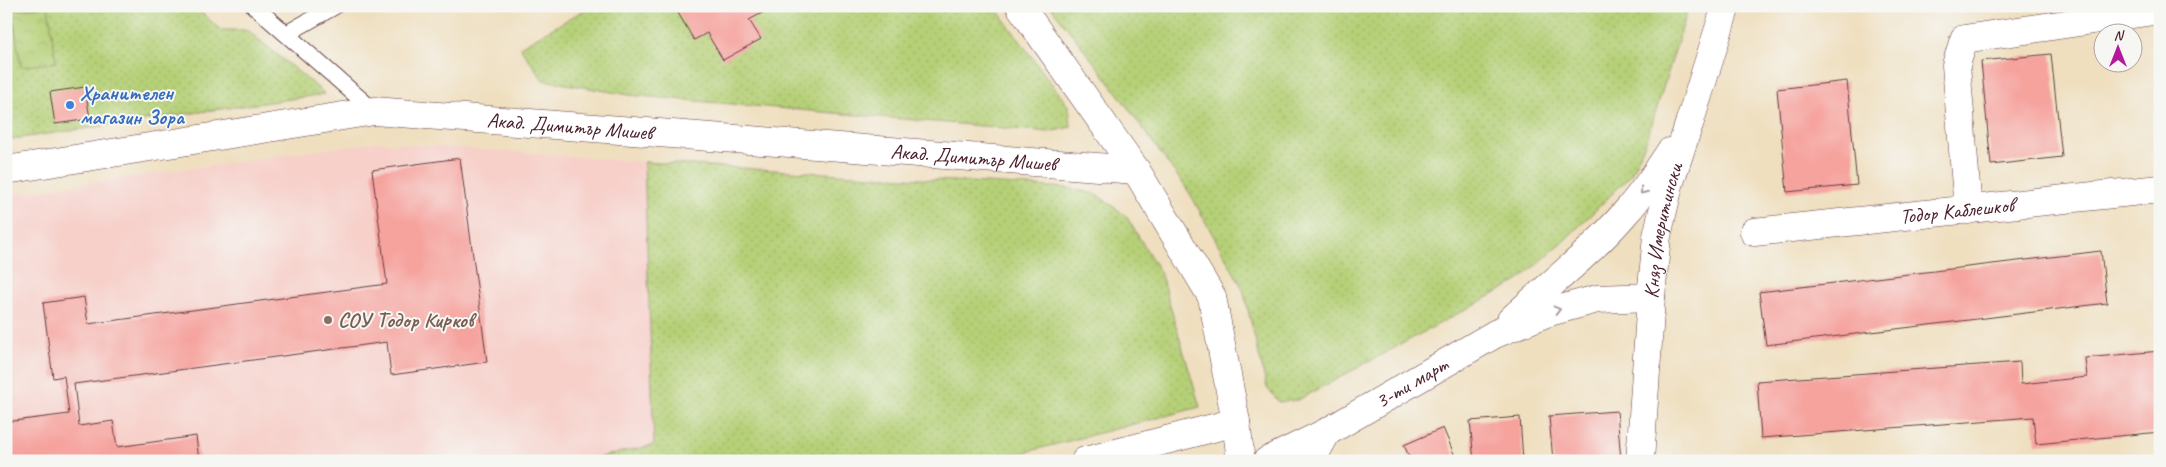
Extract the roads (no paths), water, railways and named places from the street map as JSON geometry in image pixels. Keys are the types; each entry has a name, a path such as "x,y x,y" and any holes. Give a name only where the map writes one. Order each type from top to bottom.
{"street":[{"path":"1020,6 1136,170 1212,297 1236,422 1241,461"},
{"name":"Княз Имеритински","path":"1640,461 1657,236 1670,185 1726,6"},
{"path":"1968,210 1956,65 1964,39 2160,10"},
{"name":"Акад. Димитър Мишев","path":"6,170 374,111 1136,170"},
{"path":"1496,334 1599,241 1627,212 1651,181 1690,122"},
{"name":"Тодор Каблешков","path":"1754,232 2160,189"},
{"path":"1496,334 1546,313 1597,299 1651,296"},
{"name":"3-ти март","path":"1267,461 1327,432 1496,334"},
{"path":"1085,461 1236,422"},
{"path":"1311,461 1327,432"}],"lane":[{"path":"254,6 374,111"},
{"path":"286,34 335,6"}],"place":[{"name":"Хранителен магазин Зора","path":"70,105"},
{"name":"СОУ Тодор Кирков","path":"328,320"}]}
